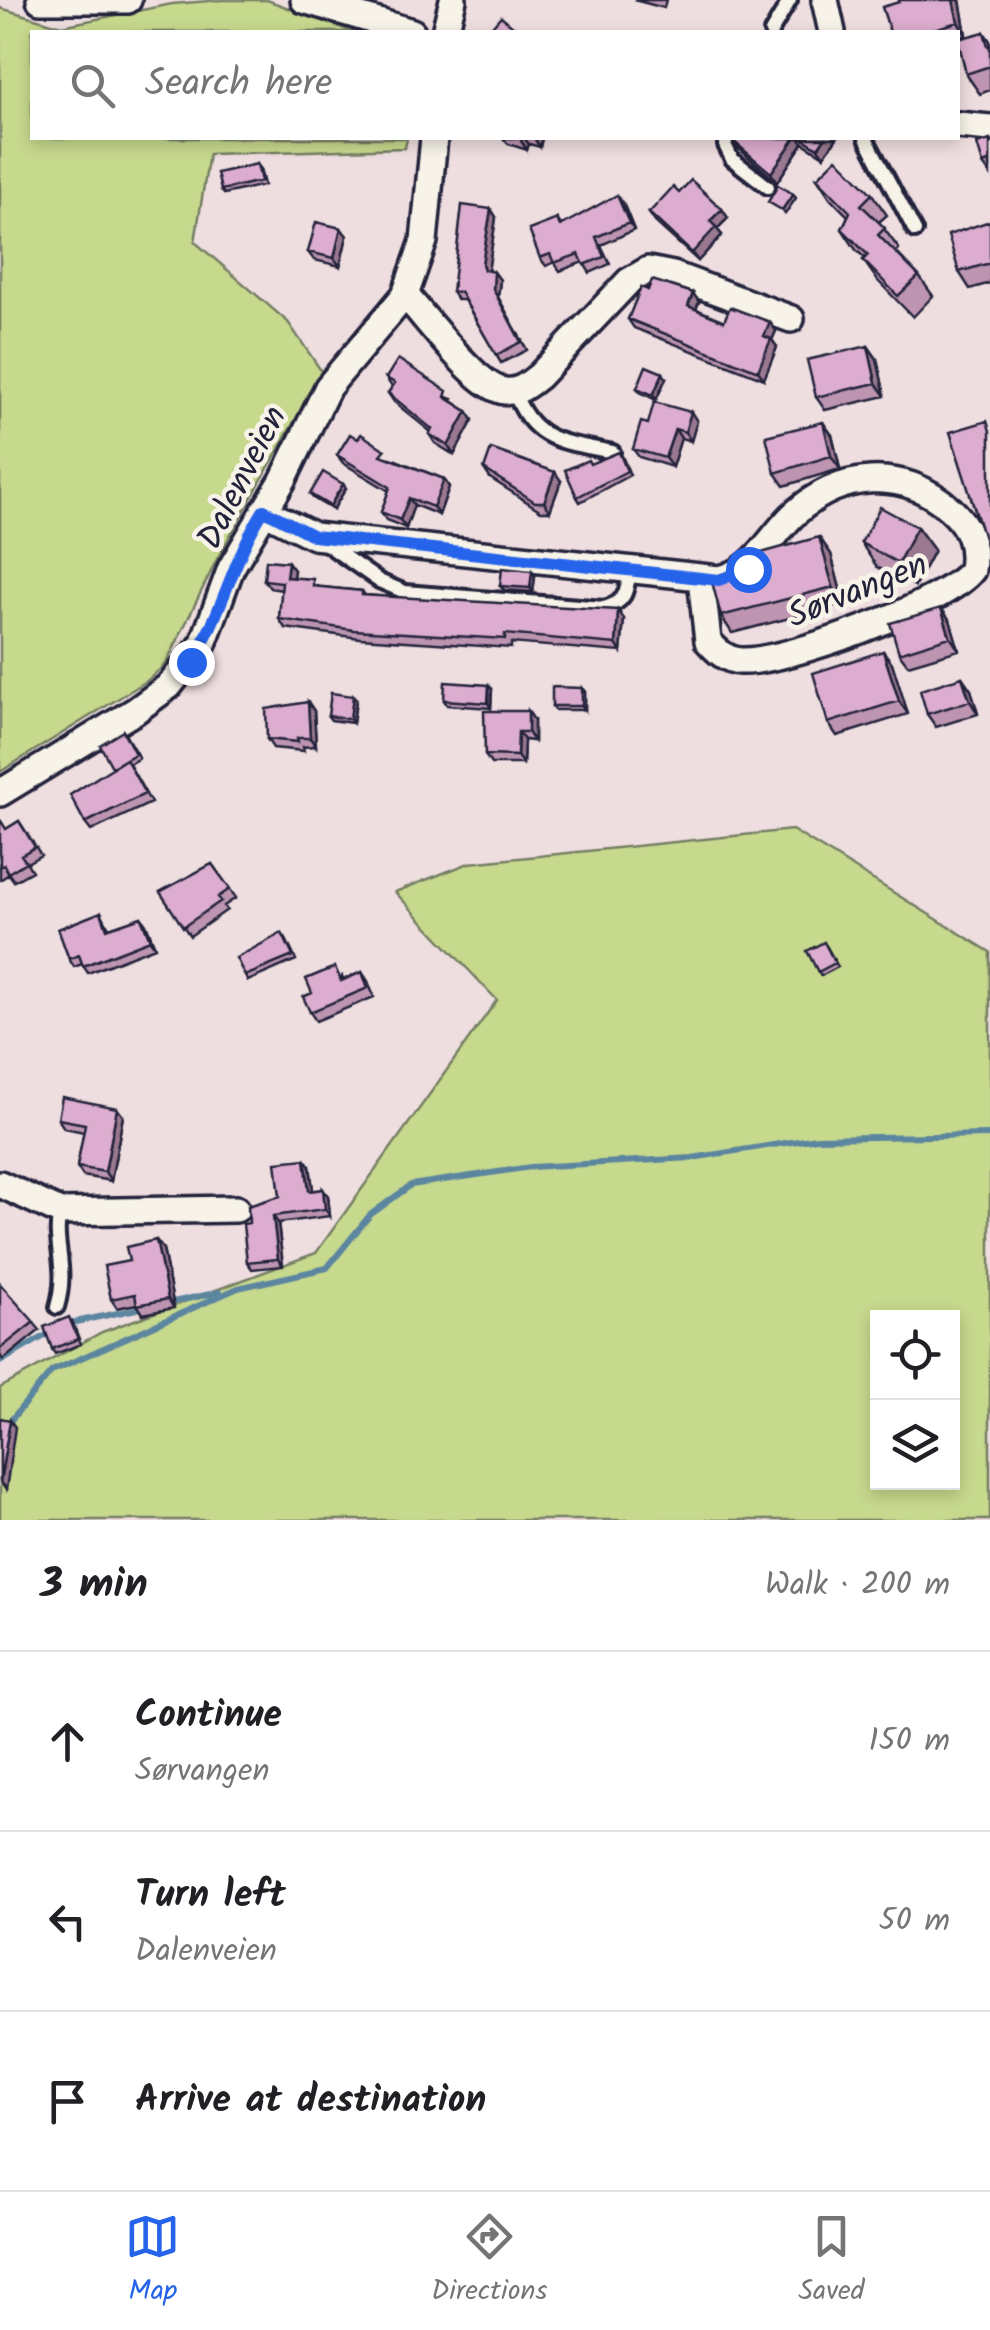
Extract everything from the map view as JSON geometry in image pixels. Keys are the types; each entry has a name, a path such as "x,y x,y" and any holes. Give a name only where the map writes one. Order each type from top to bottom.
{"street":[{"path":"43,0 128,0"},
{"path":"304,0 405,30"},
{"path":"445,30 452,0"},
{"path":"826,0 832,30"},
{"path":"960,125 990,128"},
{"name":"Dalenveien","path":"0,793 110,729 169,686 204,644 231,568 328,386 405,295 424,242 434,140"},
{"path":"405,295 484,381 494,389 514,391 540,376 629,281 648,270 672,275 791,319"},
{"name":"Sørvangen","path":"264,510 314,536 630,569 719,580 748,569 794,514 818,496 877,478 911,482 936,496 970,532 974,548 972,570 947,593 778,658 737,661 715,650 705,630 701,578"},
{"path":"0,1184 60,1212 236,1209"}],"lane":[{"path":"772,30 790,0"},
{"path":"727,140 725,145 732,159 768,187"},
{"path":"867,140 914,231"},
{"path":"514,391 523,416 539,432 614,452"},
{"path":"314,536 379,581 405,592 604,608 618,604 626,594 630,569"},
{"path":"57,1307 64,1284 56,1225 60,1212"}],"green space":[{"path":"267,0 348,30 30,30 30,140 407,140 405,148 209,154 195,242 288,322 322,372 217,559 166,664 148,680 0,772 0,8 62,26 172,4"},
{"path":"792,830 990,952 990,1520 0,1520 0,1388 102,1332 316,1253 497,1000 395,892 469,863"}],"building":[{"path":"953,0 958,22 931,30 889,30 882,7 899,2"},
{"path":"501,16 518,30 489,30"},
{"path":"984,32 990,46 990,66 966,74 960,38"},
{"path":"732,140 794,140 771,173"},
{"path":"805,140 824,140 818,148"},
{"path":"990,140 990,165 983,164 977,144"},
{"path":"837,158 872,194 861,205 885,228 878,235 919,276 898,296 863,260 868,255 842,229 850,212 817,178"},
{"path":"257,164 261,181 221,190 217,173"},
{"path":"691,180 722,209 710,221 716,227 692,253 649,213 673,187 679,193"},
{"path":"778,185 793,194 782,210 768,202"},
{"path":"617,195 629,223 596,237 604,257 584,265 579,254 554,263 550,254 540,258 529,230 557,219 560,226"},
{"path":"462,205 491,209 482,264 484,270 494,272 493,289 521,342 496,355 460,292 452,292"},
{"path":"990,221 990,263 959,272 948,235"},
{"path":"316,222 341,228 334,258 308,252"},
{"path":"652,280 693,293 688,306 724,321 730,307 770,322 764,336 771,339 758,371 628,319 641,287 648,290"},
{"path":"868,346 876,383 816,397 807,360"},
{"path":"398,359 447,391 445,397 467,411 448,446 429,434 432,429 388,393 395,383 386,378"},
{"path":"646,366 663,373 653,395 637,388"},
{"path":"654,402 691,412 685,432 675,429 665,458 633,449 641,422 648,424"},
{"path":"987,421 990,431 990,551 950,432"},
{"path":"823,422 831,456 775,473 766,436"},
{"path":"350,434 358,439 361,434 385,450 381,455 444,479 433,507 409,498 400,520 381,512 390,487 337,455"},
{"path":"491,449 555,472 544,502 535,502 484,469"},
{"path":"619,452 627,471 577,497 565,470"},
{"path":"323,472 343,484 330,506 310,494"},
{"path":"880,507 917,527 898,563 861,543"},
{"path":"819,537 833,587 721,616 711,578 751,566 749,559 754,555"},
{"path":"266,560 288,562 286,577 313,579 313,586 362,591 362,595 618,610 616,644 505,634 505,639 354,630 279,619 282,582 264,580"},
{"path":"502,568 532,571 530,588 500,586"},
{"path":"941,608 950,637 899,653 890,623"},
{"path":"883,651 899,701 828,723 813,673"},
{"path":"962,677 970,701 927,714 920,690"},
{"path":"445,682 489,685 488,703 444,700"},
{"path":"552,687 582,688 582,706 552,706"},
{"path":"331,693 353,696 350,719 328,716"},
{"path":"308,702 310,738 297,738 298,742 267,739 266,709"},
{"path":"484,711 528,711 528,732 518,732 517,756 485,755"},
{"path":"123,731 135,754 112,767 100,745"},
{"path":"126,759 145,794 85,823 70,795"},
{"path":"1,821 6,829 19,821 35,847 21,855 26,862 8,873 4,865 0,867"},
{"path":"212,864 230,889 218,897 221,901 183,927 160,892"},
{"path":"101,912 107,929 141,917 150,940 83,966 79,955 69,959 58,929"},
{"path":"282,933 293,956 245,976 236,958"},
{"path":"824,942 835,963 818,972 807,951"},
{"path":"335,967 341,981 362,972 368,988 310,1012 303,997 312,993 306,979"},
{"path":"62,1097 117,1108 105,1172 77,1167 85,1124 58,1119"},
{"path":"305,1159 309,1191 323,1189 325,1209 273,1216 278,1259 247,1262 243,1224 249,1223 248,1206 280,1196 276,1162"},
{"path":"156,1240 168,1299 137,1305 135,1294 111,1299 104,1266 129,1261 126,1247"},
{"path":"0,1284 34,1322 0,1349"},
{"path":"69,1317 78,1339 52,1349 44,1327"},
{"path":"0,1418 10,1420 0,1482"}],"waterway":[{"path":"0,1433 52,1371 238,1288 327,1268 370,1215 411,1185 531,1167 692,1158 817,1138 990,1135"},
{"path":"168,1303 220,1292"},
{"path":"66,1324 146,1307"},
{"path":"0,1362 50,1333"}],"route":[{"path":"191,662 213,624 231,568 264,510 294,530 314,536 719,580 748,569"}]}
